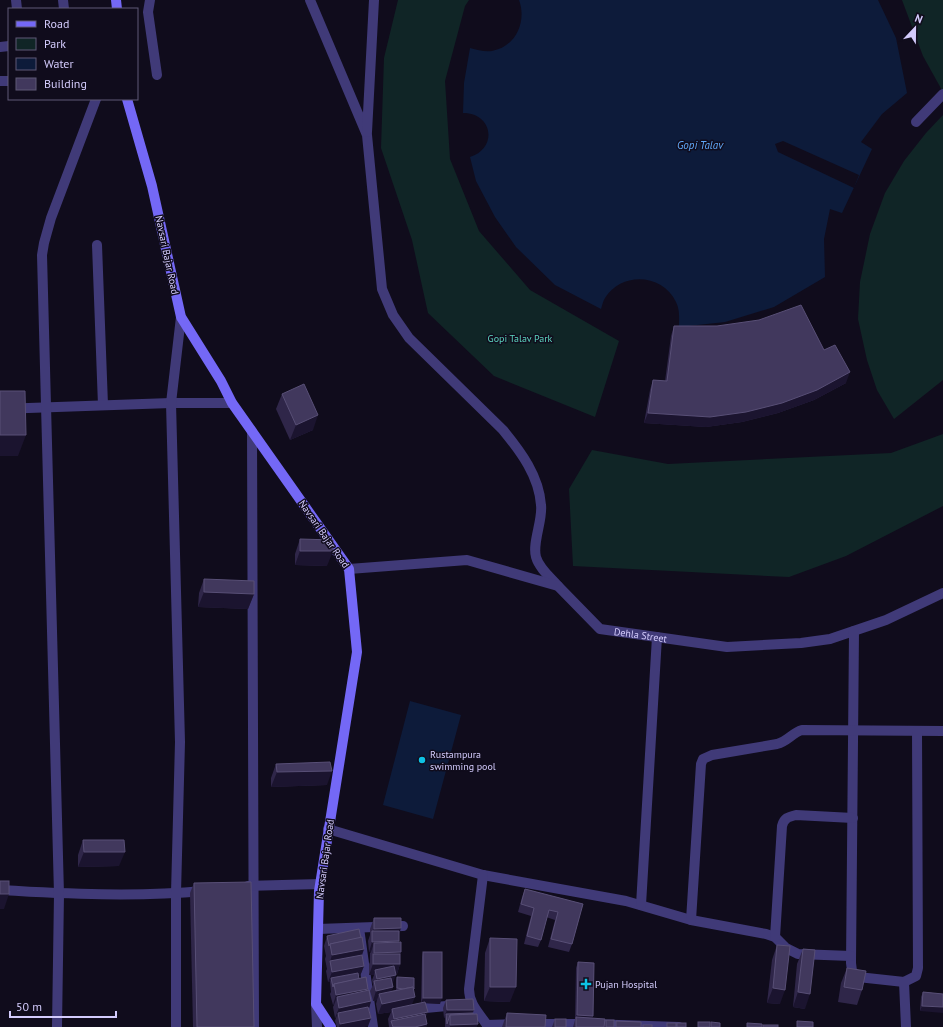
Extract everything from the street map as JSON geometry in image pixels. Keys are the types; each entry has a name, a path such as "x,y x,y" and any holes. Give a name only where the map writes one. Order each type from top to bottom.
{"main road":[{"name":"Navsari Bajar Road","path":"127,100 152,186 181,317 221,381 232,403 349,569 357,652 320,884 316,1004"},
{"path":"316,1004 331,1027"}],"street":[{"path":"150,0 148,12 157,75"},
{"path":"310,0 367,134"},
{"path":"374,0 367,134 382,289 386,302 392,315 409,338 503,430 516,445 538,485 542,507 536,557 540,565 558,586"},
{"path":"916,122 943,94"},
{"path":"57,1027 59,894 42,255 51,218 96,100"},
{"path":"97,245 103,405"},
{"path":"176,1027 176,893 180,742 171,403 181,317"},
{"path":"0,408 171,403 232,403"},
{"path":"252,431 254,1027"},
{"name":"Dehla Street","path":"349,569 467,560 558,586 600,629 727,647 800,643 830,639 886,620 943,593"},
{"path":"854,631 851,956 852,971 858,977 904,982 916,976 918,968 917,731"},
{"path":"641,905 657,637"},
{"path":"691,920 701,764 703,759 712,755 786,742 797,732 802,730 943,731"},
{"path":"775,937 783,821 787,817 796,815 852,818"},
{"path":"328,829 483,875 641,905 691,920 766,934 775,937 786,948 798,954 851,956"},
{"path":"483,875 468,989 471,1003 487,1026 589,1024 679,1027"},
{"path":"238,887 320,884"},
{"path":"0,890 59,894 176,893 215,890"},
{"path":"318,929 403,926"},
{"path":"358,928 373,1027"},
{"path":"904,982 906,1027"},
{"path":"415,1009 471,1003"},
{"path":"316,1004 316,1027"}],"green space":[{"name":"Gopi Talav Park","path":"398,0 469,0 465,6 445,81 450,159 479,231 530,290 619,341 595,417 494,376 428,313 412,240 381,148 384,58"},
{"path":"902,0 943,0 943,92 923,56"},
{"path":"943,115 943,380 894,419 877,390 867,360 858,319 860,282 870,234 885,193 904,161 926,133"},
{"path":"943,434 943,506 846,556 789,577 573,566 569,489 592,450 668,464 891,453"}],"water":[{"name":"Gopi Talav","path":"519,0 878,0 896,38 907,93 882,114 861,142 872,149 842,213 830,209 824,239 825,277 774,307 725,322 679,327 679,311 676,302 670,293 662,286 652,281 642,279 621,283 612,289 605,298 601,309 555,285 516,247 495,217 476,181 470,157 479,153 485,146 488,139 486,125 481,119 473,115 463,113 464,83 470,48 492,51 500,49 513,39 518,32 522,16"},
{"name":"Rustampura swimming pool","path":"410,701 461,715 433,819 383,805"}],"pier":[{"path":"783,141 859,175 854,188 778,152 775,144"}],"building":[{"path":"801,305 824,350 835,345 850,372 817,390 782,403 746,412 710,417 648,413 653,380 667,381 674,326 717,326 759,320"},
{"path":"304,384 318,415 296,425 282,394"},
{"path":"0,391 25,391 26,435 0,435"},
{"path":"300,539 333,540 333,551 300,551"},
{"path":"204,579 254,581 254,594 204,592"},
{"path":"330,762 332,771 277,772 276,764"},
{"path":"83,840 124,840 125,852 84,852"},
{"path":"0,881 9,881 9,894 0,894"},
{"path":"251,882 254,1027 197,1027 194,883"},
{"path":"525,889 583,904 572,944 551,939 558,912 549,910 541,940 527,936 534,908 521,904"},
{"path":"374,918 401,918 401,928 374,929"},
{"path":"359,929 361,938 330,944 329,946 327,936"},
{"path":"372,931 399,931 399,941 372,942"},
{"path":"362,937 364,949 332,955 330,944"},
{"path":"490,938 517,939 516,987 490,987"},
{"path":"401,942 401,952 374,953 374,943"},
{"path":"777,945 790,946 785,990 773,988"},
{"path":"803,949 815,950 810,994 798,992"},
{"path":"423,952 442,952 442,998 423,998"},
{"path":"373,954 400,954 400,964 373,964"},
{"path":"362,955 364,966 332,972 330,961"},
{"path":"578,962 594,963 593,1016 577,1015"},
{"path":"394,966 396,975 377,979 375,970"},
{"path":"847,968 866,971 862,990 844,987"},
{"path":"358,973 359,979 334,984 333,987 331,978"},
{"path":"366,977 368,989 336,995 334,984"},
{"path":"397,977 414,978 414,989 413,987 403,989 397,988"},
{"path":"391,978 393,987 376,991 374,981"},
{"path":"413,987 415,997 382,1004 379,994"},
{"path":"369,990 371,1001 339,1008 337,997"},
{"path":"923,992 943,994 943,1007 922,1006"},
{"path":"473,999 474,1010 447,1010 446,1000"},
{"path":"425,1002 428,1012 394,1019 392,1009"},
{"path":"368,1007 371,1018 340,1024 338,1013"},
{"path":"473,1013 450,1015 447,1024 446,1014"},
{"path":"507,1013 546,1015 545,1027 506,1027"},
{"path":"425,1014 427,1024 415,1027 393,1027 391,1021"},
{"path":"477,1014 478,1024 450,1025 450,1015"},
{"path":"576,1017 605,1019 604,1027 576,1027"},
{"path":"555,1019 566,1019 566,1027 555,1027"},
{"path":"606,1020 614,1020 614,1027 606,1027"},
{"path":"616,1021 641,1022 641,1027 616,1027"},
{"path":"797,1021 813,1022 813,1027 797,1027"},
{"path":"698,1022 710,1022 710,1027 698,1027"},
{"path":"711,1022 720,1023 720,1027 711,1027"},
{"path":"667,1023 676,1023 676,1027 667,1027"},
{"path":"677,1023 686,1023 686,1027 677,1027"},
{"path":"747,1023 762,1024 762,1027 747,1027"},
{"path":"643,1025 652,1025 652,1027 643,1027"},
{"path":"763,1025 778,1025 778,1027 763,1027"}],"place":[{"name":"Rustampura swimming pool","path":"422,760"},
{"name":"Pujan Hospital","path":"586,984"}]}
